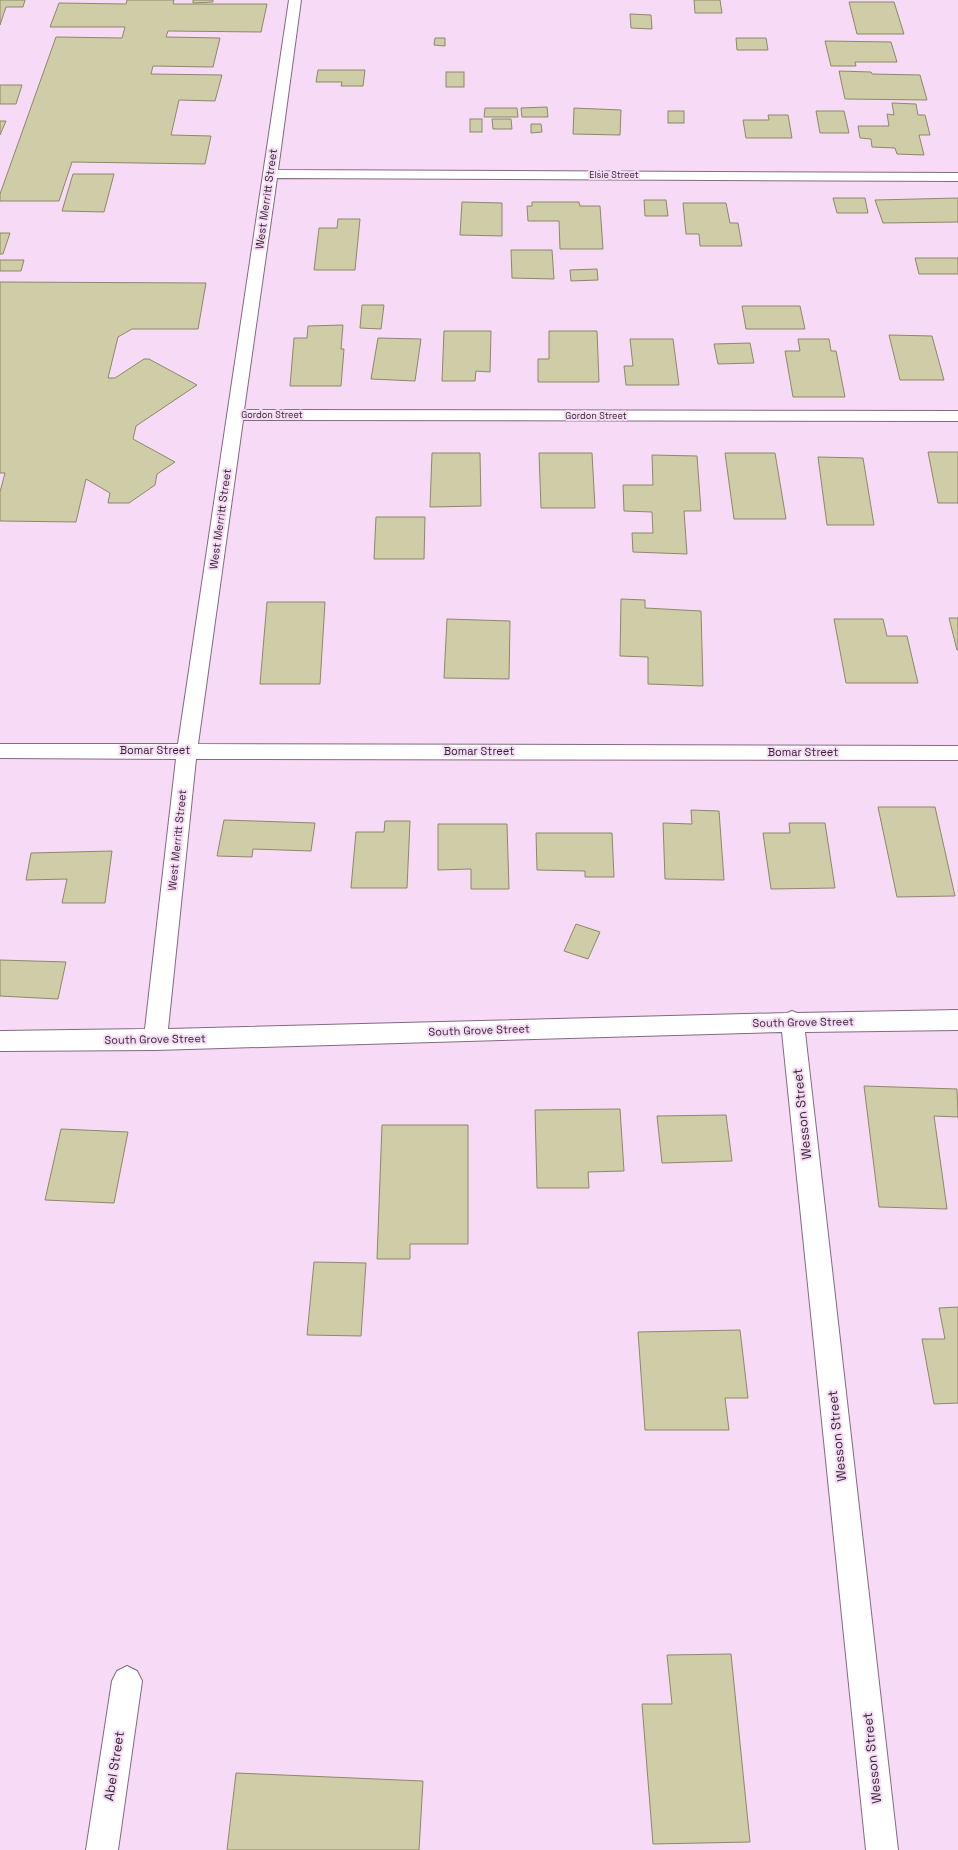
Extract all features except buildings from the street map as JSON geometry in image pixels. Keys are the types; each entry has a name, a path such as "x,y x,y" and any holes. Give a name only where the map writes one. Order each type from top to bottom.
{"street":[{"name":"West Merritt Street","path":"155,1040 187,750 234,415 295,0"},
{"name":"Elsie Street","path":"270,174 958,177"},
{"name":"Gordon Street","path":"234,415 958,416"},
{"name":"Bomar Street","path":"0,751 187,750 958,753"},
{"name":"South Grove Street","path":"0,1041 155,1040 792,1022 958,1020"},
{"name":"Wesson Street","path":"792,1022 882,1850"},
{"name":"Abel Street","path":"102,1850 127,1681"}]}
